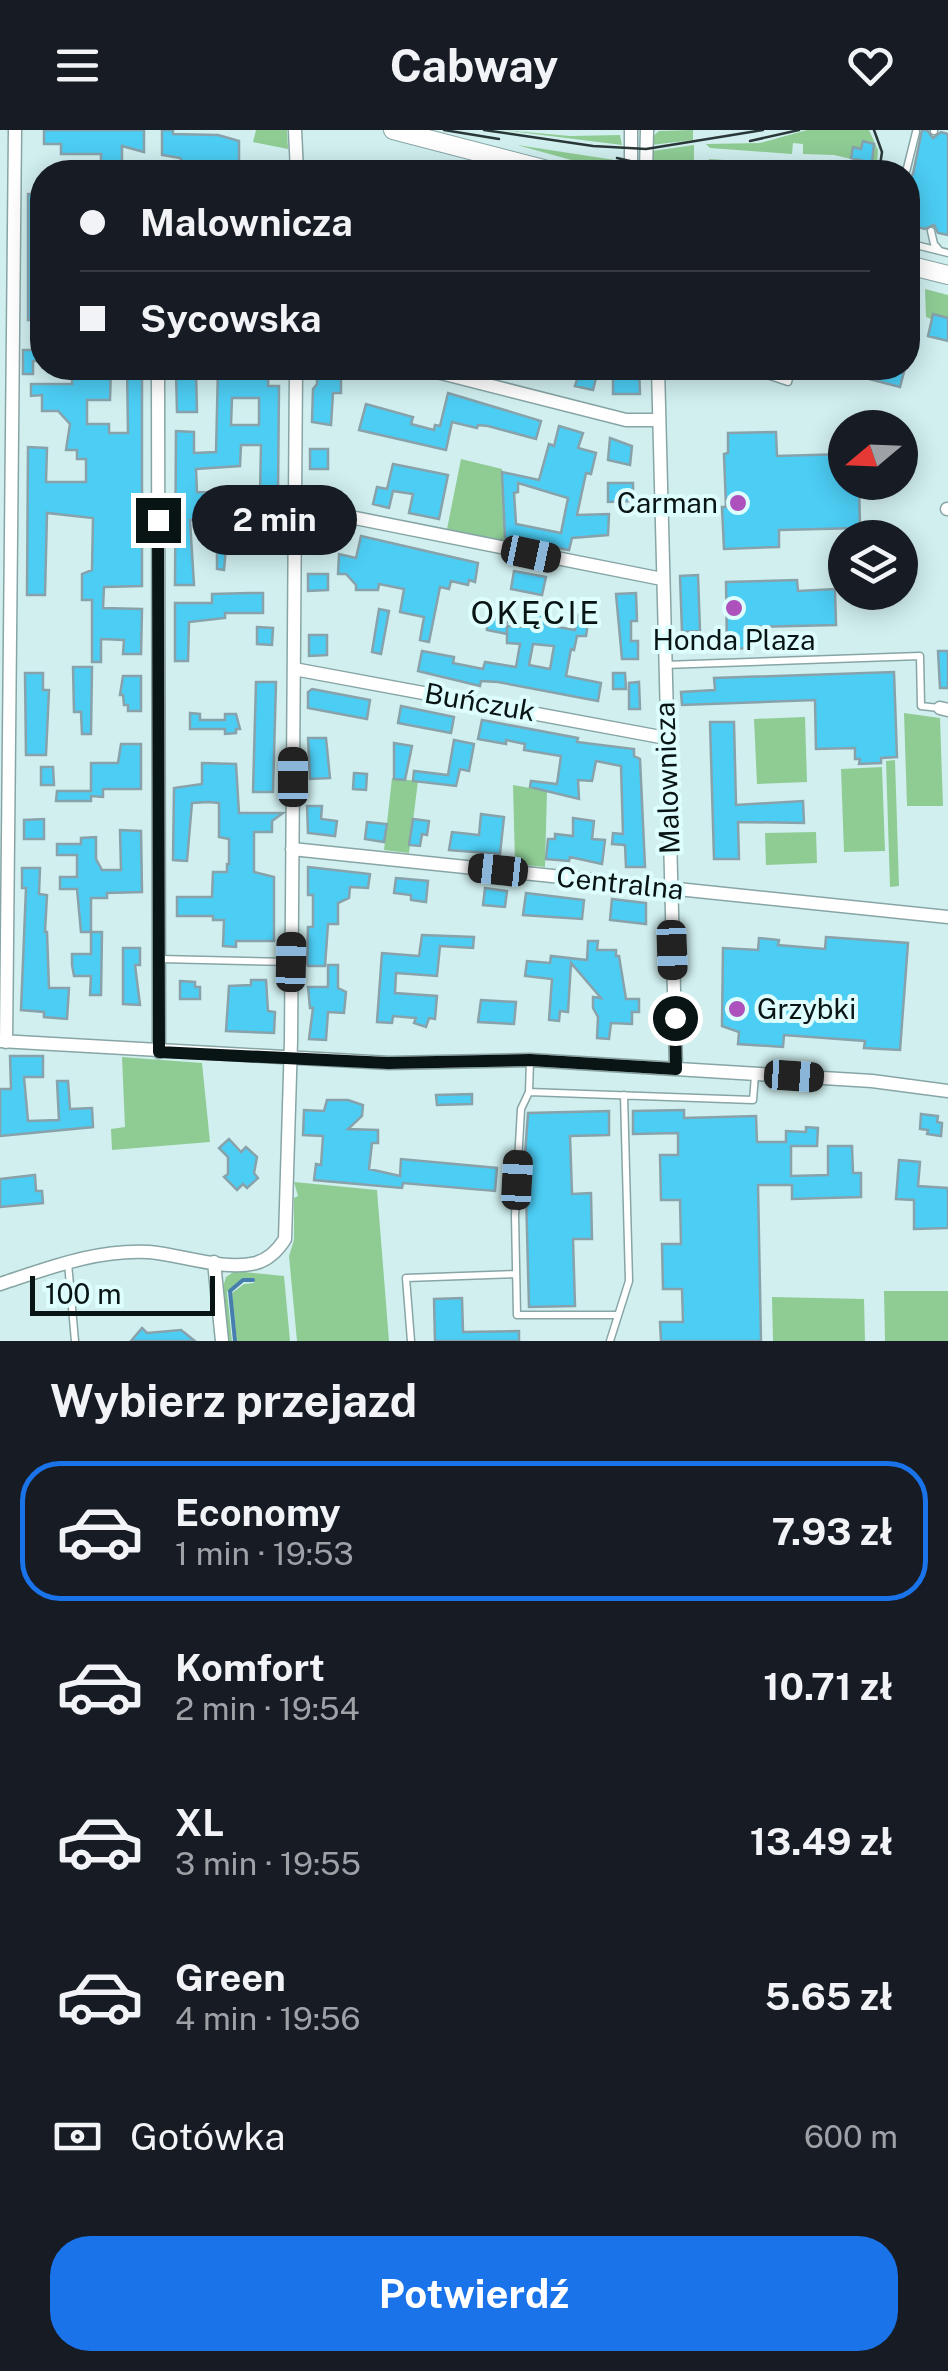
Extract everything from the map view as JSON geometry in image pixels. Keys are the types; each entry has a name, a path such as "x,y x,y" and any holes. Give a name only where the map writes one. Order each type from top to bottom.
{"main road":[{"path":"393,130 488,160"},
{"path":"920,268 948,275"}],"street":[{"path":"16,130 7,256 3,1041 388,1063 530,1060 872,1081 948,1091"},
{"path":"630,130 631,160"},
{"path":"646,160 647,130"},
{"path":"297,160 298,134"},
{"path":"158,380 159,1052"},
{"path":"0,1284 68,1261 143,1252 214,1262 260,1262 276,1252 284,1239 291,1059 296,380"},
{"path":"468,380 626,420 658,420"},
{"name":"Malownicza","path":"658,380 676,1069"},
{"path":"294,506 662,579"},
{"name":"Buńczuk","path":"294,668 666,738"},
{"name":"Centralna","path":"292,849 948,917"},
{"path":"214,1262 222,1341"}],"lane":[{"path":"909,160 916,132"},
{"path":"931,230 934,244 944,252"},
{"path":"663,665 920,656 922,706 944,709"},
{"path":"158,959 291,962"},
{"path":"530,1060 529,1092 521,1109 515,1216 517,1315 617,1315"},
{"path":"529,1092 754,1100 755,1074"},
{"path":"610,1341 629,1281 624,1095"},
{"path":"68,1261 75,1341"},
{"path":"411,1341 406,1278 516,1274"}],"green space":[{"path":"256,130 287,130 288,149 253,142"},
{"path":"502,130 570,136 620,135 622,145"},
{"path":"693,130 693,140 651,145 651,138 659,131"},
{"path":"807,130 869,130 878,150 877,160 803,154 803,144 793,143 792,154 710,148 706,144 760,143"},
{"path":"517,145 615,160 571,160"},
{"path":"694,145 694,160 652,160 652,151"},
{"path":"925,289 948,295 948,318 933,314 931,319 926,317"},
{"path":"461,459 502,469 505,541 447,529"},
{"path":"904,713 940,718 943,806 907,806"},
{"path":"805,717 807,782 757,784 754,719"},
{"path":"895,760 899,886 890,887 886,761"},
{"path":"882,767 885,851 844,852 841,769"},
{"path":"392,778 418,781 409,853 384,850"},
{"path":"513,785 547,791 545,867 515,864"},
{"path":"816,832 817,863 766,865 765,833"},
{"path":"122,1057 202,1063 210,1142 112,1150 111,1129 125,1127"},
{"path":"294,1182 377,1190 389,1341 297,1341 289,1256 294,1240 294,1198 298,1196"},
{"path":"235,1271 284,1276 290,1341 237,1341 232,1293 244,1284 254,1283 254,1278 243,1278 227,1292 232,1341 228,1341 223,1287 226,1277"},
{"path":"884,1291 948,1291 948,1341 885,1341"},
{"path":"772,1297 864,1299 865,1341 773,1341"}],"building":[{"path":"44,130 144,130 144,152 122,146 122,160 101,160 101,154 61,154 61,144 44,144"},
{"path":"162,130 239,141 239,160 181,160 162,155"},
{"path":"922,130 933,138 941,132 948,134 948,235 938,233 934,225 920,228 920,160 916,160"},
{"path":"863,141 874,144 872,160 851,158 853,147 861,149"},
{"path":"28,194 30,320 28,320"},
{"path":"933,314 948,318 948,341 928,336"},
{"path":"23,350 30,350 30,374 23,374"},
{"path":"72,380 111,380 110,400 87,400 87,424 109,424 109,433 128,433 127,380 142,380 142,586 104,587 103,608 142,609 141,654 123,654 124,640 101,639 101,662 92,662 92,600 82,600 82,574 92,570 93,518 47,513 45,595 27,595 28,447 47,448 46,482 86,482 86,459 77,459 77,450 66,450 70,424 58,411 42,411 42,395 31,396 31,384 72,384"},
{"path":"176,380 196,380 197,412 177,412"},
{"path":"218,380 268,380 268,386 279,386 278,493 260,493 261,445 241,445 240,466 196,469 197,492 226,493 226,534 257,533 258,522 266,522 266,531 277,531 266,544 266,551 226,548 224,570 217,569 212,521 190,520 194,585 175,585 176,431 194,432 194,453 216,452","holes":["232,398 259,398 259,425 231,425"]},
{"path":"317,380 341,380 341,393 333,393 331,425 312,422 313,389"},
{"path":"577,380 596,380 593,390 575,386"},
{"path":"613,380 639,380 640,394 613,394"},
{"path":"873,380 902,380 900,387"},
{"path":"448,393 541,421 536,439 488,426 477,428 452,422 446,450 359,430 366,404 413,417 411,424 434,430 435,425 440,426"},
{"path":"559,426 583,433 578,448 596,453 591,474 586,473 577,515 609,514 608,535 572,538 569,550 505,538 502,472 539,480 549,444 554,446","holes":["518,483 568,498 561,533 516,524 514,493 518,492"]},
{"path":"776,432 777,456 828,454 828,500 859,500 860,520 828,520 828,529 779,530 779,547 724,549 722,507 726,507 724,454 728,453 728,433"},
{"path":"610,438 632,446 630,465 608,460"},
{"path":"310,449 328,449 328,469 310,469"},
{"path":"393,464 448,475 439,519 409,513 413,494 393,491 389,508 373,504 377,487 387,489"},
{"path":"608,483 633,483 633,501 608,502"},
{"path":"313,529 330,530 330,547 313,546"},
{"path":"361,536 478,563 475,582 469,580 468,585 451,581 449,589 440,587 429,642 420,640 424,617 400,612 404,589 379,584 378,590 356,590 346,574 338,574 339,554 356,558"},
{"path":"514,571 546,577 542,595 511,589"},
{"path":"308,574 328,574 328,590 308,591"},
{"path":"698,575 700,631 682,632 680,576"},
{"path":"797,580 798,591 828,589 828,610 836,610 836,625 751,627 751,648 727,649 726,582"},
{"path":"263,593 263,613 225,613 225,618 189,622 188,661 175,661 175,603 212,603 212,594"},
{"path":"636,593 637,621 631,621 631,641 638,641 638,659 622,659 616,594"},
{"path":"379,609 389,611 381,654 372,652"},
{"path":"528,612 545,613 546,625 575,630 578,615 589,617 586,636 577,636 574,650 571,649 566,676 601,683 598,701 498,682 481,681 480,686 418,671 422,651 454,657 453,663 483,669 485,662 516,667 520,644 507,643 507,634 487,630 486,617 507,620 507,626 526,627","holes":["533,644 554,646 550,669 529,665"]},
{"path":"257,627 273,628 272,645 257,644"},
{"path":"309,635 327,635 327,655 309,656"},
{"path":"938,651 948,651 948,688 940,688"},
{"path":"73,667 92,667 91,734 82,734 81,712 74,712"},
{"path":"894,672 897,757 881,758 881,763 859,764 855,748 816,749 815,700 682,705 681,692 715,690 714,678"},
{"path":"25,673 43,673 43,690 49,690 46,755 26,755"},
{"path":"613,673 625,673 626,689 613,689"},
{"path":"123,676 141,676 141,711 128,711 128,705 124,705 120,695"},
{"path":"256,682 276,682 273,792 253,792"},
{"path":"639,682 640,709 629,709 629,683"},
{"path":"312,689 370,700 367,719 308,708 308,692"},
{"path":"401,706 454,717 451,733 398,723"},
{"path":"190,713 200,714 200,720 225,720 225,714 236,714 240,729 225,734 225,729 190,729"},
{"path":"482,720 578,738 577,742 634,749 634,756 640,759 645,867 626,867 625,845 612,844 613,833 623,834 621,766 596,761 592,781 578,780 579,799 530,787 531,781 557,784 561,756 524,750 525,744 506,740 506,744 478,739"},
{"path":"710,722 734,722 736,805 803,801 804,823 738,822 739,859 714,859"},
{"path":"308,738 326,738 330,778 310,779"},
{"path":"454,740 474,744 469,771 460,769 456,786 413,781 414,771 448,775"},
{"path":"394,743 412,746 405,780 394,779"},
{"path":"121,744 141,744 141,789 103,789 103,797 91,796 91,801 56,801 57,791 91,791 91,763 118,763"},
{"path":"202,763 236,764 239,813 283,813 272,821 272,832 254,832 254,872 274,877 274,941 236,941 236,947 223,946 224,920 213,920 213,916 177,916 177,897 212,897 213,872 227,872 229,864 229,839 219,837 219,803 208,802 192,803 187,861 173,860 174,788 202,784"},
{"path":"41,767 53,767 54,785 41,785"},
{"path":"354,773 367,774 366,790 353,789"},
{"path":"307,806 322,806 321,819 337,821 335,836 308,833"},
{"path":"481,814 504,817 500,854 449,850 452,832 479,835"},
{"path":"573,818 594,821 592,839 605,840 602,864 570,857 569,861 546,859 548,839 555,839 555,834 573,836"},
{"path":"44,819 44,839 24,839 24,820"},
{"path":"413,819 429,821 420,846 409,845"},
{"path":"367,822 387,824 384,842 365,839"},
{"path":"120,830 141,831 142,892 107,893 107,898 91,898 91,932 81,932 77,889 60,889 60,877 77,877 77,855 57,855 57,844 81,844 81,838 96,837 96,859 102,870 121,870"},
{"path":"308,867 370,874 368,888 350,887 349,898 338,903 338,924 328,924 325,966 307,963 308,927 313,927"},
{"path":"22,868 40,868 39,894 47,895 49,988 69,988 67,1019 21,1010 26,888 22,888"},
{"path":"396,878 428,881 426,902 394,893"},
{"path":"485,888 507,891 505,907 483,905"},
{"path":"526,893 584,900 582,919 523,915"},
{"path":"612,899 646,903 646,924 610,920"},
{"path":"91,932 102,932 101,995 90,995 91,976 74,976 72,965 72,954 91,954"},
{"path":"422,935 474,937 473,948 440,946 437,976 396,973 395,993 437,996 435,1019 429,1018 426,1027 414,1023 416,1018 393,1016 392,1023 377,1022 382,953 419,956"},
{"path":"826,937 908,943 900,1050 864,1048 865,1041 784,1035 783,1047 738,1044 739,1032 722,1026 723,948 758,950 759,938 779,940 778,945 825,949"},
{"path":"588,941 598,941 597,950 616,950 626,999 639,999 639,1012 632,1012 632,1024 611,1023 609,1039 597,1038 598,1017 593,997 601,998 571,963 568,1012 560,1011 559,1021 549,1020 552,979 525,976 527,961 550,963 551,956 587,960"},
{"path":"123,948 140,948 140,965 135,965 140,1005 123,1004"},
{"path":"328,965 338,965 338,988 346,992 344,1013 328,1012 326,1040 309,1039 313,1008 308,987 328,987"},
{"path":"251,980 266,980 268,1011 275,1012 274,1033 226,1031 229,986 251,985"},
{"path":"180,981 195,982 195,987 200,987 200,999 180,999"},
{"path":"481,1000 516,1002 514,1024 478,1022"},
{"path":"10,1056 43,1056 43,1077 24,1077 28,1121 59,1120 57,1081 68,1081 70,1109 92,1108 93,1127 0,1136 0,1089 11,1089"},
{"path":"472,1094 472,1104 437,1105 436,1095"},
{"path":"327,1100 363,1105 362,1116 348,1129 378,1130 369,1169 400,1176 401,1159 497,1168 495,1191 314,1180 316,1164 321,1165 323,1136 303,1135 304,1110 324,1111"},
{"path":"684,1110 684,1118 756,1116 757,1142 786,1142 786,1131 818,1128 817,1146 791,1146 791,1176 828,1175 828,1146 852,1146 853,1173 861,1173 861,1197 792,1199 792,1185 758,1185 761,1341 661,1341 660,1322 683,1322 682,1289 663,1289 662,1244 681,1244 680,1200 661,1200 660,1155 678,1155 678,1133 633,1134 633,1111"},
{"path":"609,1111 609,1135 570,1136 572,1194 591,1193 592,1239 573,1239 575,1306 529,1307 525,1155 528,1113"},
{"path":"921,1114 938,1116 941,1136 920,1129"},
{"path":"229,1139 241,1152 246,1147 257,1157 254,1173 258,1178 247,1188 243,1184 237,1190 224,1177 228,1174 228,1157 219,1148"},
{"path":"899,1160 920,1162 918,1186 948,1188 948,1228 914,1229 914,1200 896,1199"},
{"path":"35,1175 36,1191 42,1191 43,1203 0,1207 0,1179"},
{"path":"462,1298 463,1332 519,1331 519,1341 435,1341 434,1299"},
{"path":"142,1328 147,1333 181,1330 195,1341 131,1341"}],"waterway":[{"path":"235,1341 230,1291 243,1280 253,1280"}],"tram line":[{"path":"444,130 499,139"},
{"path":"484,130 593,146 646,149 763,130"},
{"path":"750,141 799,130"},
{"path":"874,130 881,160"},
{"path":"617,158 626,160"}],"place":[{"name":"Carman","path":"738,503"},
{"name":"Honda Plaza","path":"734,608"},
{"name":"Grzybki","path":"737,1009"}],"district":[{"name":"OKĘCIE","path":"536,613"}],"route":[{"path":"158,520 159,1052 388,1063 530,1060 676,1069 675,1018"}]}
